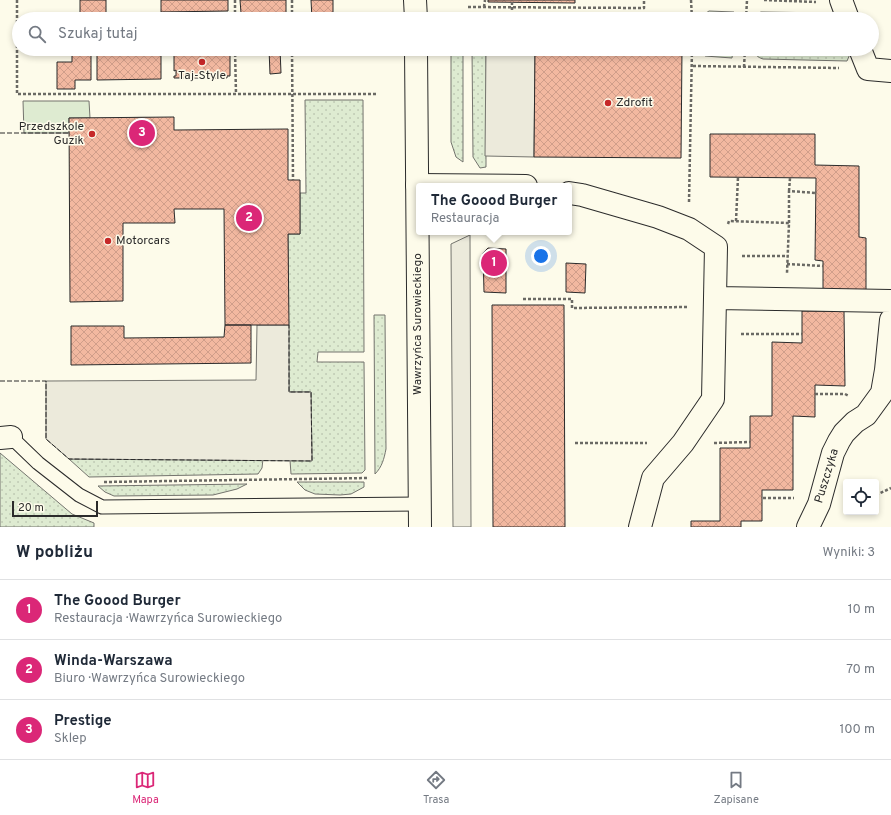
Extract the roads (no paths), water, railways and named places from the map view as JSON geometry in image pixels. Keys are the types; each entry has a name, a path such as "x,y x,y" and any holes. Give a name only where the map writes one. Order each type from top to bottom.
{"street":[{"path":"416,0 416,12"},
{"name":"Wawrzyńca Surowieckiego","path":"416,56 417,183"},
{"path":"863,56 868,69 891,72"},
{"path":"572,193 658,217 689,229 716,251 713,399 683,443 653,478 640,527"},
{"name":"Wawrzyńca Surowieckiego","path":"417,235 420,527"},
{"path":"715,303 787,300 891,301"},
{"name":"Puszczyka","path":"808,527 819,504 832,453 844,433 866,414 882,393 891,320"}],"lane":[{"path":"6,437 79,495 102,507 420,504"}],"place":[{"name":"Taj-Style","path":"202,62"},
{"name":"Zdrofit","path":"608,103"},
{"name":"Prestige","path":"142,133"},
{"name":"Przedszkole Guzik","path":"92,134"},
{"name":"Winda-Warszawa","path":"249,218"},
{"name":"Motorcars","path":"108,241"},
{"name":"The Goood Burger","path":"494,263"}]}
